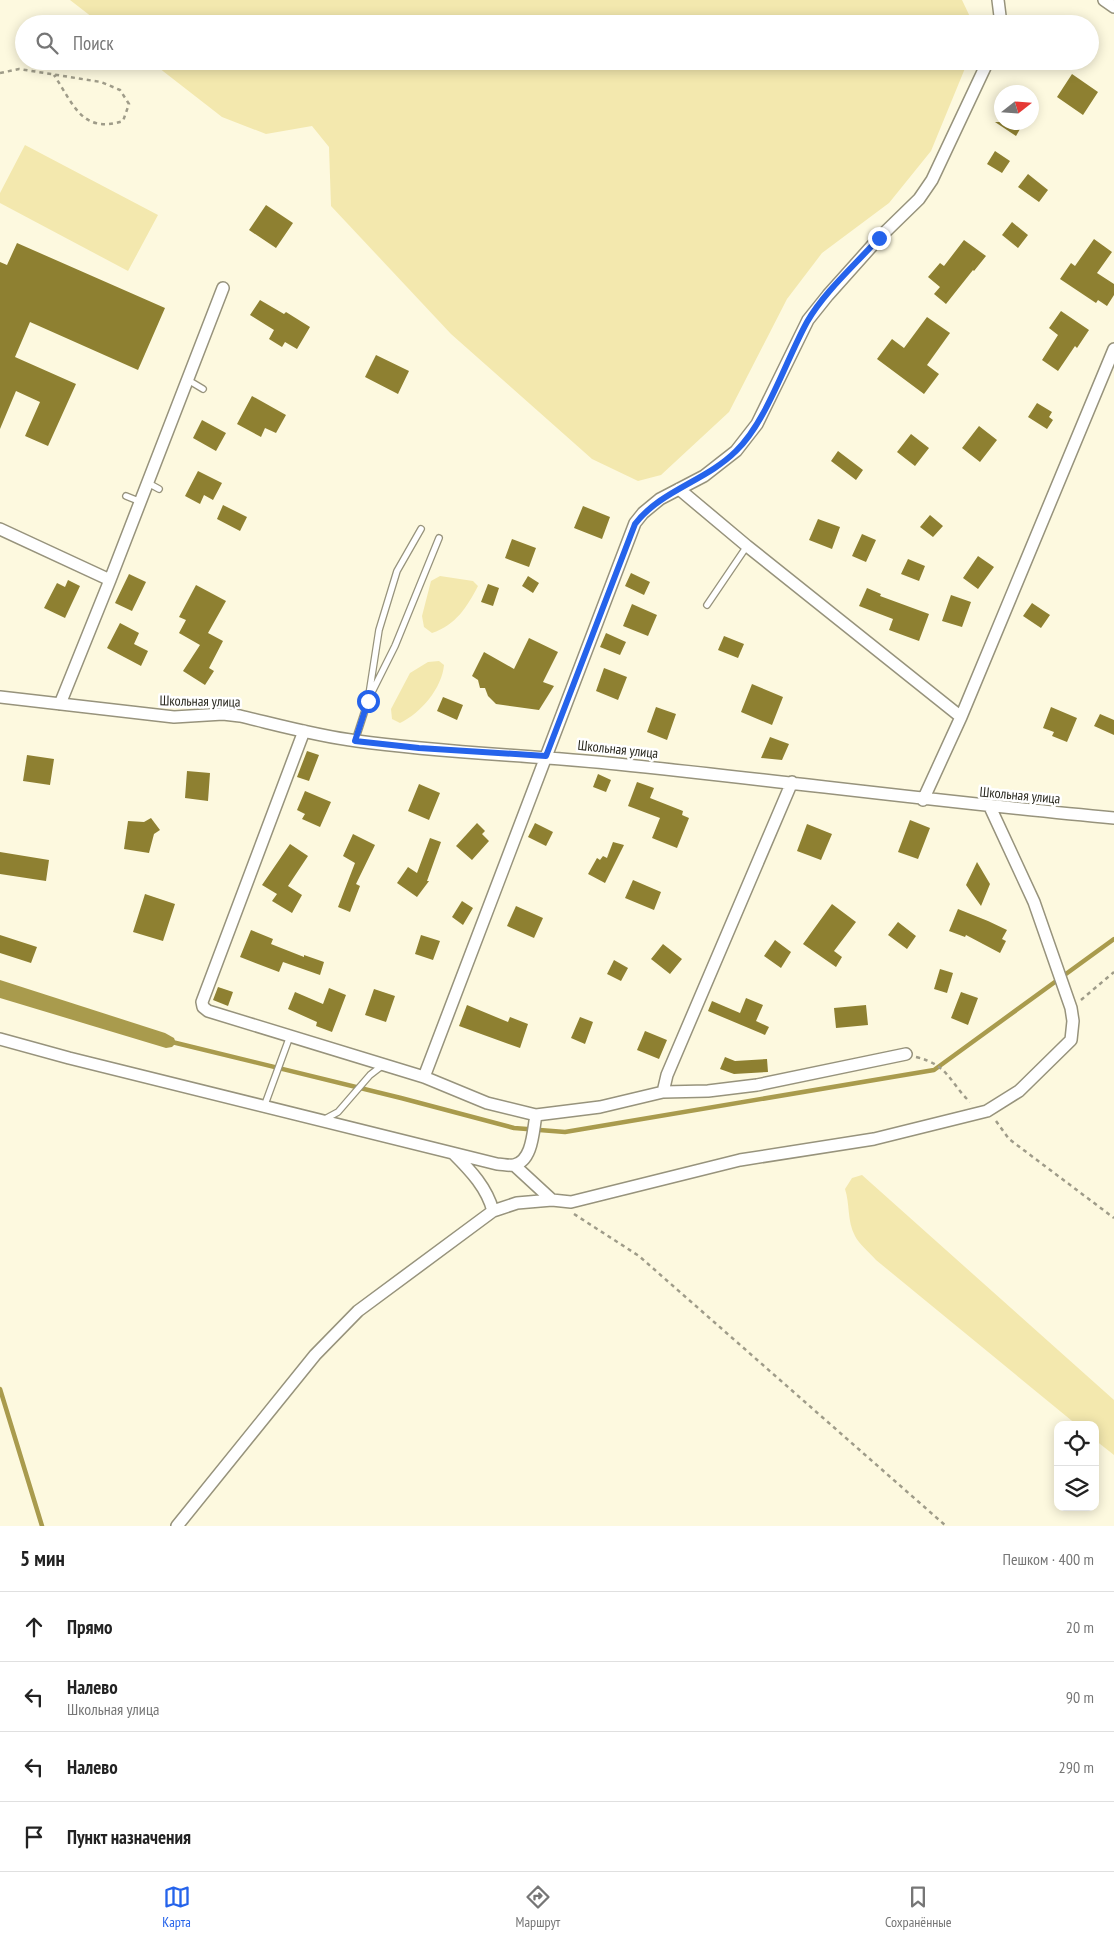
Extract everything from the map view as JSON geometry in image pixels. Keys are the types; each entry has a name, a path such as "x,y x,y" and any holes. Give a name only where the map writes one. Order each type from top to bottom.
{"street":[{"path":"998,0 1000,15"},
{"path":"1104,0 1114,7"},
{"path":"424,1077 635,524 643,513 660,499 704,476 736,451 757,424 808,320 879,238 919,199 932,180 984,70"},
{"path":"60,704 141,502 223,288"},
{"path":"923,800 961,717 1114,349"},
{"path":"679,489 747,546 961,717"},
{"path":"0,529 110,580"},
{"name":"Школьная улица","path":"0,698 174,717 223,714 355,741 419,748 546,756 792,782 923,800 1114,818"},
{"path":"304,731 202,1002 203,1008 208,1011 424,1077 487,1103 536,1115 600,1107 663,1092 708,1091 757,1086 906,1054"},
{"path":"663,1092 667,1075 792,782"},
{"path":"177,1526 315,1355 358,1312 493,1212 517,1203 552,1200 571,1202 740,1160 874,1139 987,1111 1019,1091 1071,1040 1073,1021 1071,1008 1034,902 990,807"},
{"path":"0,1039 69,1058 497,1164 514,1165 523,1159 530,1147 536,1115"},
{"path":"452,1153 472,1172 490,1199 493,1212"},
{"path":"514,1165 552,1200"}],"lane":[{"path":"188,380 203,389"},
{"path":"148,483 159,489"},
{"path":"126,496 141,502"},
{"path":"368,701 379,630 397,572 421,529"},
{"path":"355,741 368,701 395,646 439,538"},
{"path":"707,605 747,546"},
{"path":"264,1107 290,1036"},
{"path":"318,1120 328,1118 338,1112 370,1075 384,1065"}],"path":[{"path":"0,73 15,70"},
{"path":"26,70 101,82 120,90 129,104 123,121 110,125 91,124 78,112 54,75"},
{"path":"1071,1008 1114,972"},
{"path":"906,1054 936,1064 949,1076 965,1097 976,1107 987,1111 1009,1139 1114,1218"},
{"path":"552,1200 638,1256 946,1526"}],"shaded area":[{"path":"70,0 962,0 969,15 89,15"},
{"path":"162,70 964,70 931,151 889,203 822,253 787,299 729,412 661,475 638,481 592,459 451,334 331,206 329,147 312,126 266,134 222,117"},
{"path":"25,145 158,215 128,271 0,203 0,193"},
{"path":"440,576 473,581 478,586 460,614 448,625 432,633 424,627 422,616 431,581"},
{"path":"439,661 444,665 442,674 435,691 429,699 408,719 400,723 392,719 391,709 410,673 428,662"},
{"path":"0,980 165,1033 174,1038 176,1043 172,1047 166,1048 0,998"},
{"path":"862,1175 1114,1400 1114,1455 1099,1443 1099,1421 1072,1421 876,1260 857,1239 852,1230 845,1189 852,1178"}],"building":[{"path":"1072,74 1098,92 1083,115 1057,97"},
{"path":"1007,130 1019,130 1016,136"},
{"path":"995,151 1010,161 1002,173 987,164"},
{"path":"1028,174 1048,190 1039,202 1018,187"},
{"path":"266,205 293,223 276,248 249,230"},
{"path":"1012,222 1028,235 1018,248 1002,235"},
{"path":"1094,239 1112,252 1097,273 1114,284 1114,295 1107,306 1098,300 1096,303 1060,279 1071,263 1075,266"},
{"path":"964,240 986,256 946,304 934,294 940,287 928,277 940,263 944,266"},
{"path":"17,243 165,308 138,370 30,322 15,357 76,384 48,446 25,436 40,402 16,391 0,429 0,262 7,265"},
{"path":"260,300 284,314 286,312 310,327 297,349 285,342 282,347 269,339 274,330 250,315"},
{"path":"1061,311 1089,330 1077,348 1075,346 1058,371 1042,360 1058,335 1049,328"},
{"path":"927,317 950,333 927,365 939,374 924,394 877,359 892,339 904,348"},
{"path":"376,355 409,371 398,394 365,377"},
{"path":"252,396 286,415 276,433 265,428 261,437 237,424"},
{"path":"1037,403 1052,412 1049,417 1053,420 1047,429 1028,417"},
{"path":"202,420 226,433 216,451 193,438"},
{"path":"979,426 997,440 980,462 962,448"},
{"path":"911,434 929,448 915,466 897,452"},
{"path":"838,451 863,470 856,480 831,461"},
{"path":"198,471 222,483 213,500 204,495 200,504 185,496"},
{"path":"223,505 247,517 240,531 217,519"},
{"path":"583,506 610,517 602,539 574,528"},
{"path":"930,515 943,526 933,537 920,527"},
{"path":"818,519 840,527 832,549 809,540"},
{"path":"862,534 876,540 866,562 852,556"},
{"path":"512,539 536,548 529,567 505,558"},
{"path":"978,556 994,567 978,589 963,578"},
{"path":"908,559 925,566 919,581 901,574"},
{"path":"631,573 650,582 644,595 625,586"},
{"path":"129,574 146,582 132,611 115,603"},
{"path":"528,576 539,583 533,593 522,586"},
{"path":"68,580 80,586 65,618 44,608 57,583 65,587"},
{"path":"488,584 499,588 493,606 481,602"},
{"path":"196,585 226,601 208,633 223,641 209,668 214,671 205,685 183,671 200,645 179,633 186,620 179,617"},
{"path":"867,588 881,594 880,596 929,614 919,641 889,630 893,619 859,606"},
{"path":"951,595 971,602 962,627 942,621"},
{"path":"1032,603 1050,615 1041,628 1023,616"},
{"path":"632,604 657,615 648,636 623,626"},
{"path":"120,623 139,633 134,644 148,651 141,666 107,648"},
{"path":"606,633 626,642 620,655 600,647"},
{"path":"724,636 744,644 738,658 718,650"},
{"path":"529,638 558,652 543,682 554,686 539,710 496,704 488,696 485,688 480,688 478,680 472,676 484,652 514,669"},
{"path":"604,668 627,677 618,700 596,691"},
{"path":"752,684 783,697 772,725 741,712"},
{"path":"443,697 463,705 457,720 437,711"},
{"path":"656,707 676,714 667,740 647,732"},
{"path":"1051,707 1077,718 1067,742 1052,736 1054,732 1043,728"},
{"path":"1100,714 1114,720 1114,735 1094,726"},
{"path":"770,737 789,744 782,760 761,758"},
{"path":"307,751 319,755 309,781 297,777"},
{"path":"27,755 54,759 50,785 23,781"},
{"path":"187,771 210,773 208,801 185,798"},
{"path":"598,774 611,780 606,792 593,787"},
{"path":"637,782 654,788 650,798 683,811 682,815 689,818 677,848 652,838 660,818 628,806"},
{"path":"419,784 440,793 429,820 408,811"},
{"path":"305,791 331,802 320,827 302,819 305,814 297,810"},
{"path":"151,818 160,830 154,834 149,853 124,849 128,821 144,822"},
{"path":"910,820 930,828 918,859 898,852"},
{"path":"477,823 485,831 482,834 489,841 472,860 456,846"},
{"path":"535,823 553,832 546,846 528,837"},
{"path":"807,824 832,834 821,860 797,851"},
{"path":"353,834 375,845 356,884 360,886 350,912 338,907 355,863 343,856"},
{"path":"430,838 441,842 427,881 429,881 417,897 397,883 408,867 417,873"},
{"path":"613,842 624,845 605,883 588,874 597,858 600,860 603,856 607,858"},
{"path":"290,844 308,856 288,886 302,895 292,913 272,901 277,894 262,885"},
{"path":"0,852 49,860 46,881 0,874"},
{"path":"977,862 990,884 981,906 966,885"},
{"path":"633,880 661,892 654,910 625,898"},
{"path":"145,894 175,904 163,941 133,932"},
{"path":"462,901 473,908 463,925 452,917"},
{"path":"832,904 856,922 834,951 842,957 836,967 803,944"},
{"path":"516,906 543,918 534,938 507,926"},
{"path":"958,909 1007,930 1002,939 1006,941 1000,953 966,935 965,937 949,931"},
{"path":"898,922 916,936 907,949 888,935"},
{"path":"251,930 273,939 271,944 304,957 304,955 324,962 320,975 283,962 279,972 240,957"},
{"path":"0,935 37,947 31,963 0,953"},
{"path":"421,935 440,941 433,960 415,954"},
{"path":"775,940 791,952 781,968 764,956"},
{"path":"663,944 682,959 670,974 651,959"},
{"path":"614,960 628,968 621,981 607,974"},
{"path":"940,969 953,973 947,993 934,989"},
{"path":"218,987 233,992 228,1006 213,1000"},
{"path":"329,988 346,995 332,1032 316,1026 317,1022 288,1009 295,992 323,1004"},
{"path":"374,989 395,996 386,1022 365,1015"},
{"path":"961,992 978,998 968,1025 951,1018"},
{"path":"746,998 763,1005 756,1021 769,1027 765,1035 708,1011 712,1001 740,1013"},
{"path":"467,1005 508,1022 510,1017 528,1024 520,1048 459,1026"},
{"path":"866,1005 868,1025 836,1028 834,1008"},
{"path":"580,1017 593,1022 585,1044 571,1038"},
{"path":"645,1031 667,1040 659,1059 637,1050"},
{"path":"725,1057 735,1061 767,1059 768,1072 734,1074 720,1069"}],"waterway":[{"path":"172,1042 401,1098 514,1128 565,1132 934,1070 1114,939"},
{"path":"0,1389 42,1526"}],"route":[{"path":"368,701 355,741 419,748 546,756 635,524 643,513 660,499 704,476 736,451 757,424 808,320 879,238"}]}
